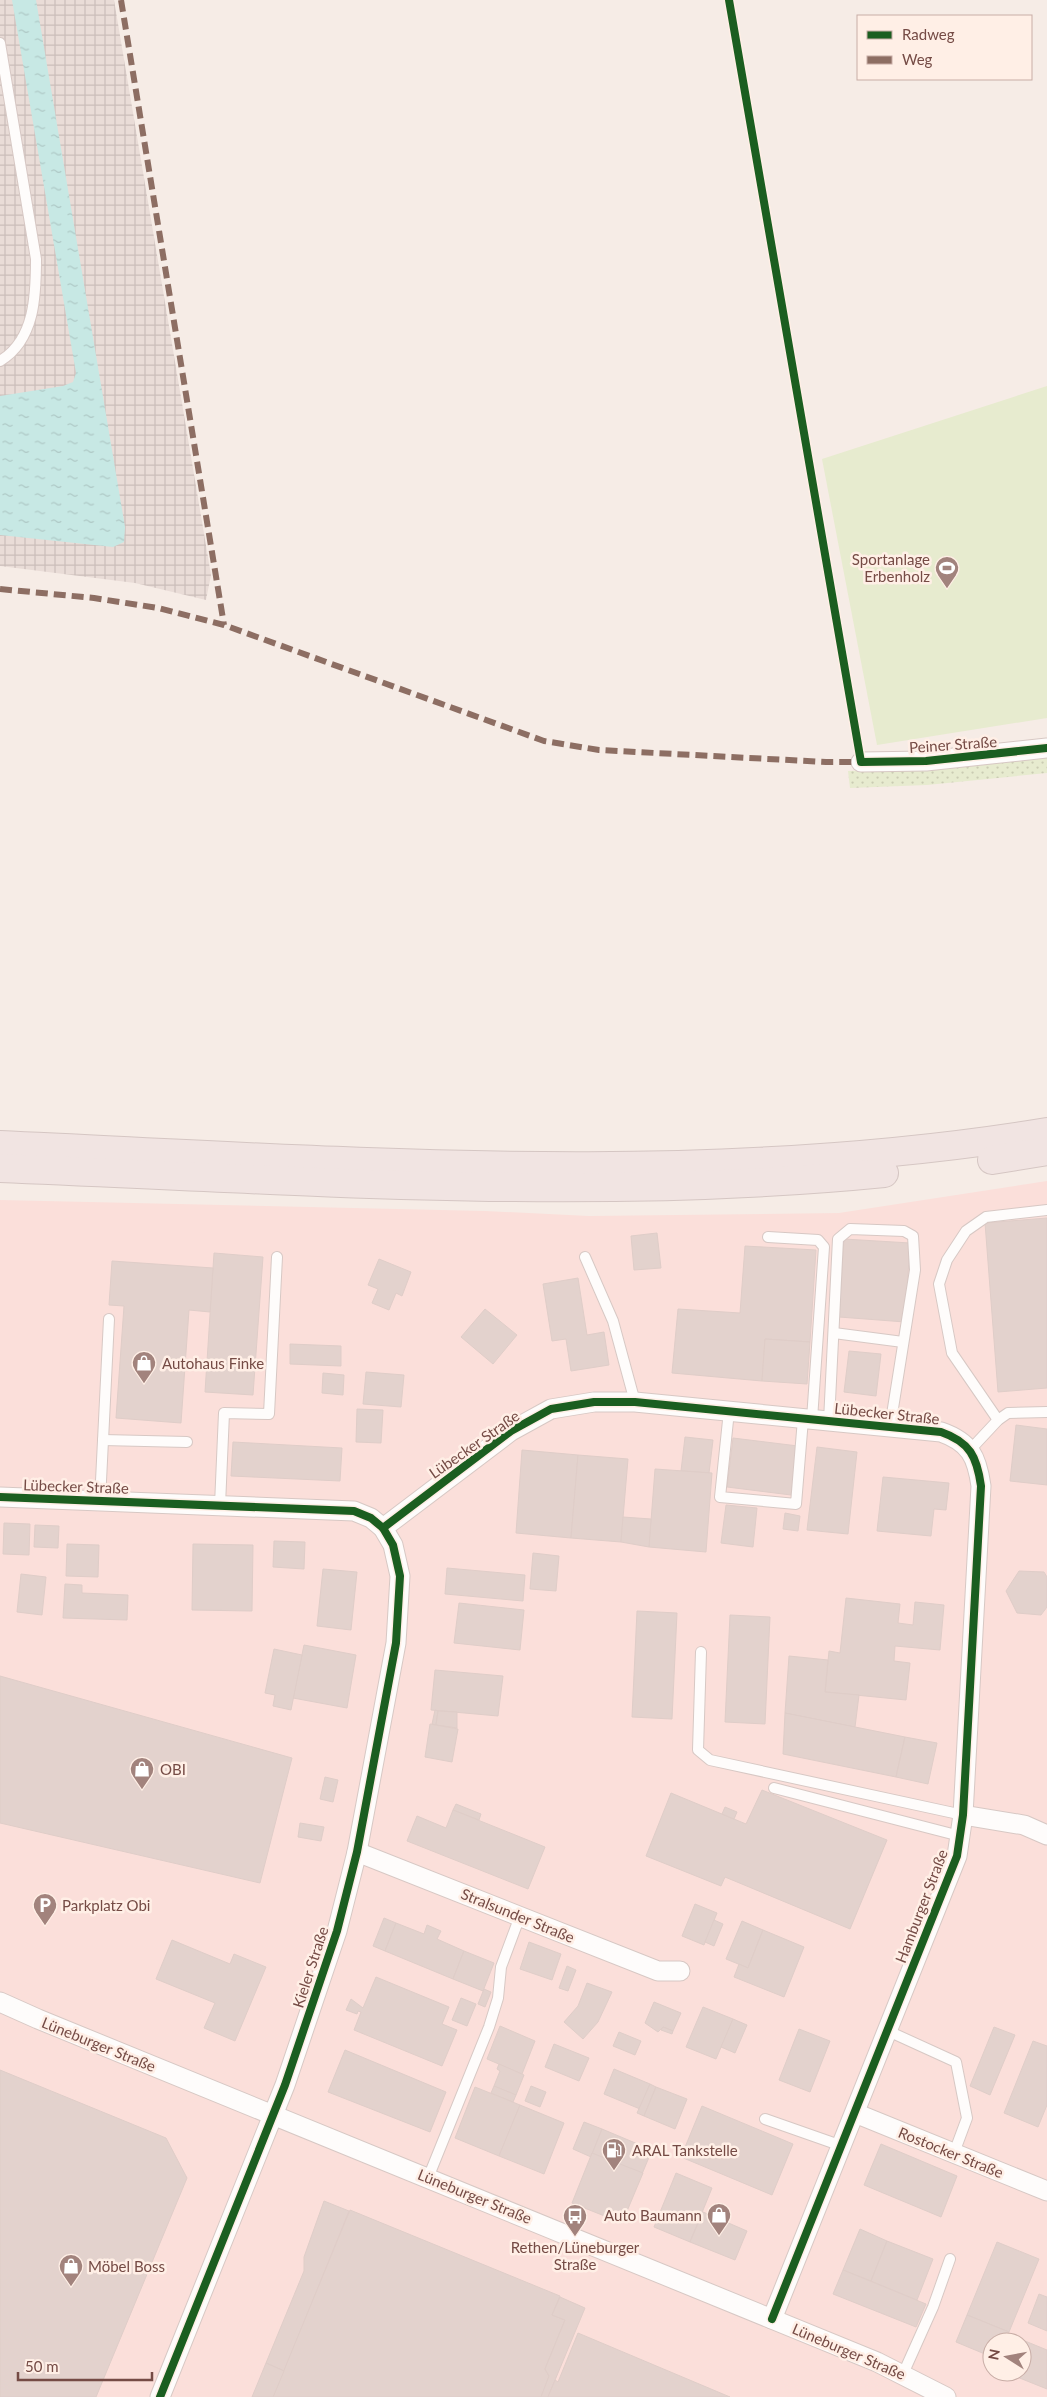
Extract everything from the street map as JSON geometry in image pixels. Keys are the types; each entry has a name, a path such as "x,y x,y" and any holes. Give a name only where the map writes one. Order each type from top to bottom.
{"highway":[{"path":"0,1145 399,1164 602,1165 742,1163 880,1154 972,1144 1047,1132"},
{"path":"0,1168 379,1183 619,1187 745,1184 882,1173 1047,1151"}],"street":[{"name":"Peiner Straße","path":"861,762 926,761 1047,748"},
{"name":"Lübecker Straße","path":"0,1497 354,1511 371,1518 383,1528 511,1431 551,1409 594,1402 635,1402 941,1432 956,1437 970,1450"},
{"name":"Hamburger Straße","path":"772,2319 957,1856 964,1814 981,1486 978,1466 970,1450"},
{"name":"Kieler Straße","path":"160,2397 274,2115 337,1931 357,1852 396,1643 400,1576 393,1545 383,1528"},
{"path":"964,1814 1024,1825 1047,1835"},
{"name":"Stralsunder Straße","path":"357,1852 658,1971 680,1971"},
{"name":"Lüneburger Straße","path":"0,2002 47,2023 772,2319 903,2374 946,2397"},
{"name":"Rostocker Straße","path":"855,2112 1047,2191"}],"lane":[{"path":"0,42 36,260 36,281 35,303 29,324 19,343 0,361"},
{"path":"998,1420 952,1353 939,1284 947,1260 966,1231 986,1217 1047,1210"},
{"path":"729,1411 720,1497 796,1504 834,1333 838,1239 850,1229 904,1231 914,1236 915,1270 890,1427"},
{"path":"768,1238 818,1240 824,1247 815,1420"},
{"path":"220,1505 224,1413 269,1414 276,1257"},
{"path":"585,1257 613,1321 635,1402"},
{"path":"100,1501 110,1319"},
{"path":"834,1333 903,1342"},
{"path":"970,1450 998,1420 1008,1413 1047,1412"},
{"path":"103,1440 187,1442"},
{"path":"701,1652 698,1750 710,1760 964,1814"},
{"path":"774,1788 960,1836"},
{"path":"428,2178 489,2027 498,1998 501,1967 520,1916"},
{"path":"888,2031 956,2062 967,2118 954,2153"},
{"path":"765,2119 842,2146"},
{"path":"903,2374 933,2306 950,2259"}],"shaded area":[{"path":"0,0 114,0 211,575 206,600 135,583 0,566"},
{"path":"1047,1181 1047,2397 0,2397 0,1200 485,1211 589,1216 839,1213"}],"green space":[{"name":"Sportanlage Erbenholz","path":"1047,386 1047,718 877,745 822,459"},
{"path":"1047,756 1047,773 927,785 850,788 848,771 926,769"}],"water":[{"path":"12,0 36,0 125,527 124,542 113,547 0,535 0,396 63,386 73,382 76,373"}],"building":[{"path":"1047,1218 1047,1388 998,1392 985,1223"},
{"path":"657,1233 661,1268 634,1270 631,1236"},
{"path":"844,1239 910,1243 905,1322 839,1317"},
{"path":"745,1246 816,1250 810,1342 765,1339 762,1381 672,1373 678,1309 740,1313"},
{"path":"214,1253 263,1257 253,1395 205,1392"},
{"path":"379,1259 411,1272 402,1296 396,1293 389,1310 372,1303 378,1289 368,1285"},
{"path":"112,1261 213,1268 210,1312 189,1310 181,1423 116,1418 124,1306 109,1305"},
{"path":"578,1278 587,1335 604,1332 609,1365 571,1371 566,1339 552,1341 543,1284"},
{"path":"485,1309 517,1335 493,1364 461,1337"},
{"path":"765,1339 810,1342 807,1384 762,1381"},
{"path":"290,1344 341,1346 341,1366 290,1364"},
{"path":"849,1351 881,1354 876,1396 844,1392"},
{"path":"366,1372 404,1375 401,1407 363,1404"},
{"path":"323,1373 344,1375 343,1395 322,1393"},
{"path":"357,1409 383,1410 381,1443 356,1442"},
{"path":"1016,1425 1047,1429 1047,1485 1010,1481"},
{"path":"685,1437 713,1440 709,1473 681,1471"},
{"path":"733,1438 798,1446 791,1495 727,1487"},
{"path":"233,1442 342,1448 340,1481 231,1476"},
{"path":"817,1447 857,1452 848,1534 807,1530"},
{"path":"522,1450 578,1455 571,1538 516,1533"},
{"path":"578,1455 628,1459 621,1542 571,1538"},
{"path":"655,1469 712,1473 706,1552 649,1547"},
{"path":"883,1477 949,1483 946,1510 934,1509 931,1536 877,1531"},
{"path":"726,1505 757,1508 753,1547 721,1543"},
{"path":"785,1513 800,1516 798,1531 783,1529"},
{"path":"623,1517 651,1519 649,1547 621,1542"},
{"path":"4,1523 30,1524 29,1555 3,1554"},
{"path":"35,1525 59,1526 58,1548 34,1547"},
{"path":"274,1541 305,1542 304,1569 273,1567"},
{"path":"67,1544 99,1545 98,1577 66,1576"},
{"path":"193,1544 253,1545 252,1611 192,1610"},
{"path":"533,1553 559,1556 556,1591 530,1589"},
{"path":"447,1568 525,1575 523,1601 445,1594"},
{"path":"323,1569 357,1572 351,1630 317,1626"},
{"path":"1019,1571 1044,1572 1047,1577 1047,1607 1041,1615 1017,1613 1006,1591"},
{"path":"21,1574 46,1577 42,1615 17,1612"},
{"path":"65,1584 82,1585 82,1593 128,1595 127,1620 63,1618"},
{"path":"846,1598 900,1604 898,1623 913,1625 915,1602 944,1605 940,1650 895,1646 894,1661 910,1663 906,1700 825,1692 829,1651 840,1653"},
{"path":"459,1603 524,1610 520,1650 454,1643"},
{"path":"637,1611 677,1613 672,1719 632,1717"},
{"path":"730,1615 770,1617 765,1724 725,1722"},
{"path":"304,1645 356,1655 347,1708 293,1698"},
{"path":"274,1649 302,1655 291,1710 273,1706 275,1695 265,1693"},
{"path":"789,1656 828,1660 825,1692 859,1695 855,1727 785,1713"},
{"path":"435,1670 503,1676 498,1716 431,1710"},
{"name":"OBI","path":"0,1676 292,1758 260,1883 0,1823"},
{"path":"435,1710 438,1711 436,1725 432,1724"},
{"path":"438,1711 457,1712 457,1728 436,1725"},
{"path":"785,1713 905,1737 896,1777 783,1754"},
{"path":"430,1724 458,1729 452,1762 425,1757"},
{"path":"905,1737 937,1743 928,1784 896,1777"},
{"path":"325,1777 338,1780 333,1802 320,1799"},
{"path":"762,1790 887,1840 850,1929 725,1877 721,1886 646,1856 671,1793 746,1824"},
{"path":"456,1804 481,1814 479,1820 453,1810"},
{"path":"725,1807 737,1812 734,1819 722,1814"},
{"path":"453,1810 545,1847 528,1889 407,1841 417,1816 446,1828"},
{"path":"300,1823 324,1827 321,1841 298,1837"},
{"path":"695,1904 717,1913 704,1945 682,1936"},
{"path":"384,1918 396,1923 385,1951 373,1946"},
{"path":"714,1920 723,1924 714,1946 705,1942"},
{"path":"742,1921 763,1930 748,1968 726,1959"},
{"path":"396,1923 424,1934 427,1925 441,1931 437,1939 464,1951 453,1979 385,1951"},
{"path":"763,1930 804,1947 784,1997 734,1977 739,1964 748,1968"},
{"path":"172,1940 230,1964 234,1954 266,1967 235,2041 204,2028 215,2003 156,1979"},
{"path":"529,1942 561,1954 552,1980 520,1969"},
{"path":"464,1951 494,1963 483,1991 453,1979"},
{"path":"567,1966 576,1970 568,1991 559,1988"},
{"path":"376,1977 449,2007 442,2024 457,2030 442,2066 354,2030 361,2012 358,2011 357,2014 346,2010 351,1999 363,2008"},
{"path":"587,1983 612,1992 598,2022 583,2039 564,2022 578,2006"},
{"path":"484,1989 491,1992 485,2007 478,2004"},
{"path":"461,1998 476,2004 467,2026 452,2020"},
{"path":"654,2002 681,2013 673,2031 663,2027 658,2032 645,2023"},
{"path":"703,2007 733,2019 716,2059 686,2047"},
{"path":"733,2019 747,2025 735,2053 721,2047"},
{"path":"500,2026 535,2041 522,2074 487,2059"},
{"path":"663,2027 673,2031 672,2034 661,2030"},
{"path":"994,2027 1015,2035 990,2095 970,2086"},
{"path":"799,2029 830,2041 810,2092 779,2080"},
{"path":"619,2032 641,2041 635,2055 613,2046"},
{"path":"1033,2041 1047,2046 1047,2105 1038,2127 1004,2113"},
{"path":"554,2044 589,2058 579,2081 545,2067"},
{"path":"345,2050 446,2092 430,2132 328,2092"},
{"path":"499,2064 524,2075 516,2095 494,2086 500,2071 497,2069"},
{"path":"614,2069 650,2084 640,2109 604,2094"},
{"name":"Möbel Boss","path":"0,2070 166,2138 187,2178 96,2397 0,2397"},
{"path":"650,2084 656,2087 644,2116 637,2113"},
{"path":"494,2086 516,2095 513,2102 491,2093"},
{"path":"531,2086 546,2092 540,2107 525,2101"},
{"path":"475,2087 520,2105 499,2156 455,2138"},
{"path":"656,2087 687,2099 675,2129 644,2116"},
{"path":"520,2105 564,2123 544,2174 499,2156"},
{"path":"702,2106 793,2144 772,2195 681,2157"},
{"path":"584,2122 602,2129 591,2157 573,2149"},
{"path":"602,2129 652,2150 642,2174 592,2154"},
{"path":"881,2144 957,2176 941,2217 864,2185"},
{"path":"592,2153 643,2173 622,2223 572,2203"},
{"path":"676,2173 712,2188 690,2242 654,2227"},
{"path":"324,2201 349,2211 284,2371 266,2363 304,2271 304,2257"},
{"path":"350,2210 560,2296 552,2315 565,2320 545,2369 549,2376 541,2397 273,2397"},
{"name":"Auto Baumann","path":"703,2212 747,2231 735,2260 690,2242"},
{"path":"860,2229 887,2241 871,2281 843,2270"},
{"path":"887,2241 933,2259 917,2300 871,2281"},
{"path":"997,2242 1039,2259 1009,2332 967,2315"},
{"path":"843,2270 926,2304 916,2327 833,2294"},
{"path":"1039,2294 1047,2297 1047,2331 1028,2323"},
{"path":"560,2297 585,2308 548,2397 541,2397 549,2376 545,2369 565,2320 552,2315"},
{"path":"967,2315 1009,2332 982,2332 982,2353 956,2342"},
{"path":"578,2333 730,2397 548,2397 555,2380 558,2382"},
{"path":"1032,2344 1047,2350 1047,2389 1030,2382 1032,2382"},
{"path":"266,2363 284,2371 273,2397 252,2397"}],"marked path":[{"path":"121,0 224,625"},
{"path":"0,589 94,598 158,608 224,625 544,741 599,750 826,762 861,762 860,759"}],"cycle path":[{"path":"729,0 861,762 926,761 1047,748"},
{"path":"383,1528 511,1431 551,1409 594,1402 635,1402 941,1432 959,1441 974,1459 981,1486 963,1815 957,1856 772,2319"},
{"path":"0,1497 354,1511 371,1518 383,1528 393,1545 400,1576 396,1643 357,1852 337,1931 285,2085 160,2397"}],"place":[{"name":"Sportanlage Erbenholz","path":"947,589"},
{"name":"Autohaus Finke","path":"144,1384"},
{"name":"OBI","path":"142,1790"},
{"name":"Parkplatz Obi","path":"45,1926"},
{"name":"ARAL Tankstelle","path":"614,2171"},
{"name":"Auto Baumann","path":"719,2236"},
{"name":"Rethen/Lüneburger Straße","path":"575,2237"},
{"name":"Möbel Boss","path":"71,2287"}]}
